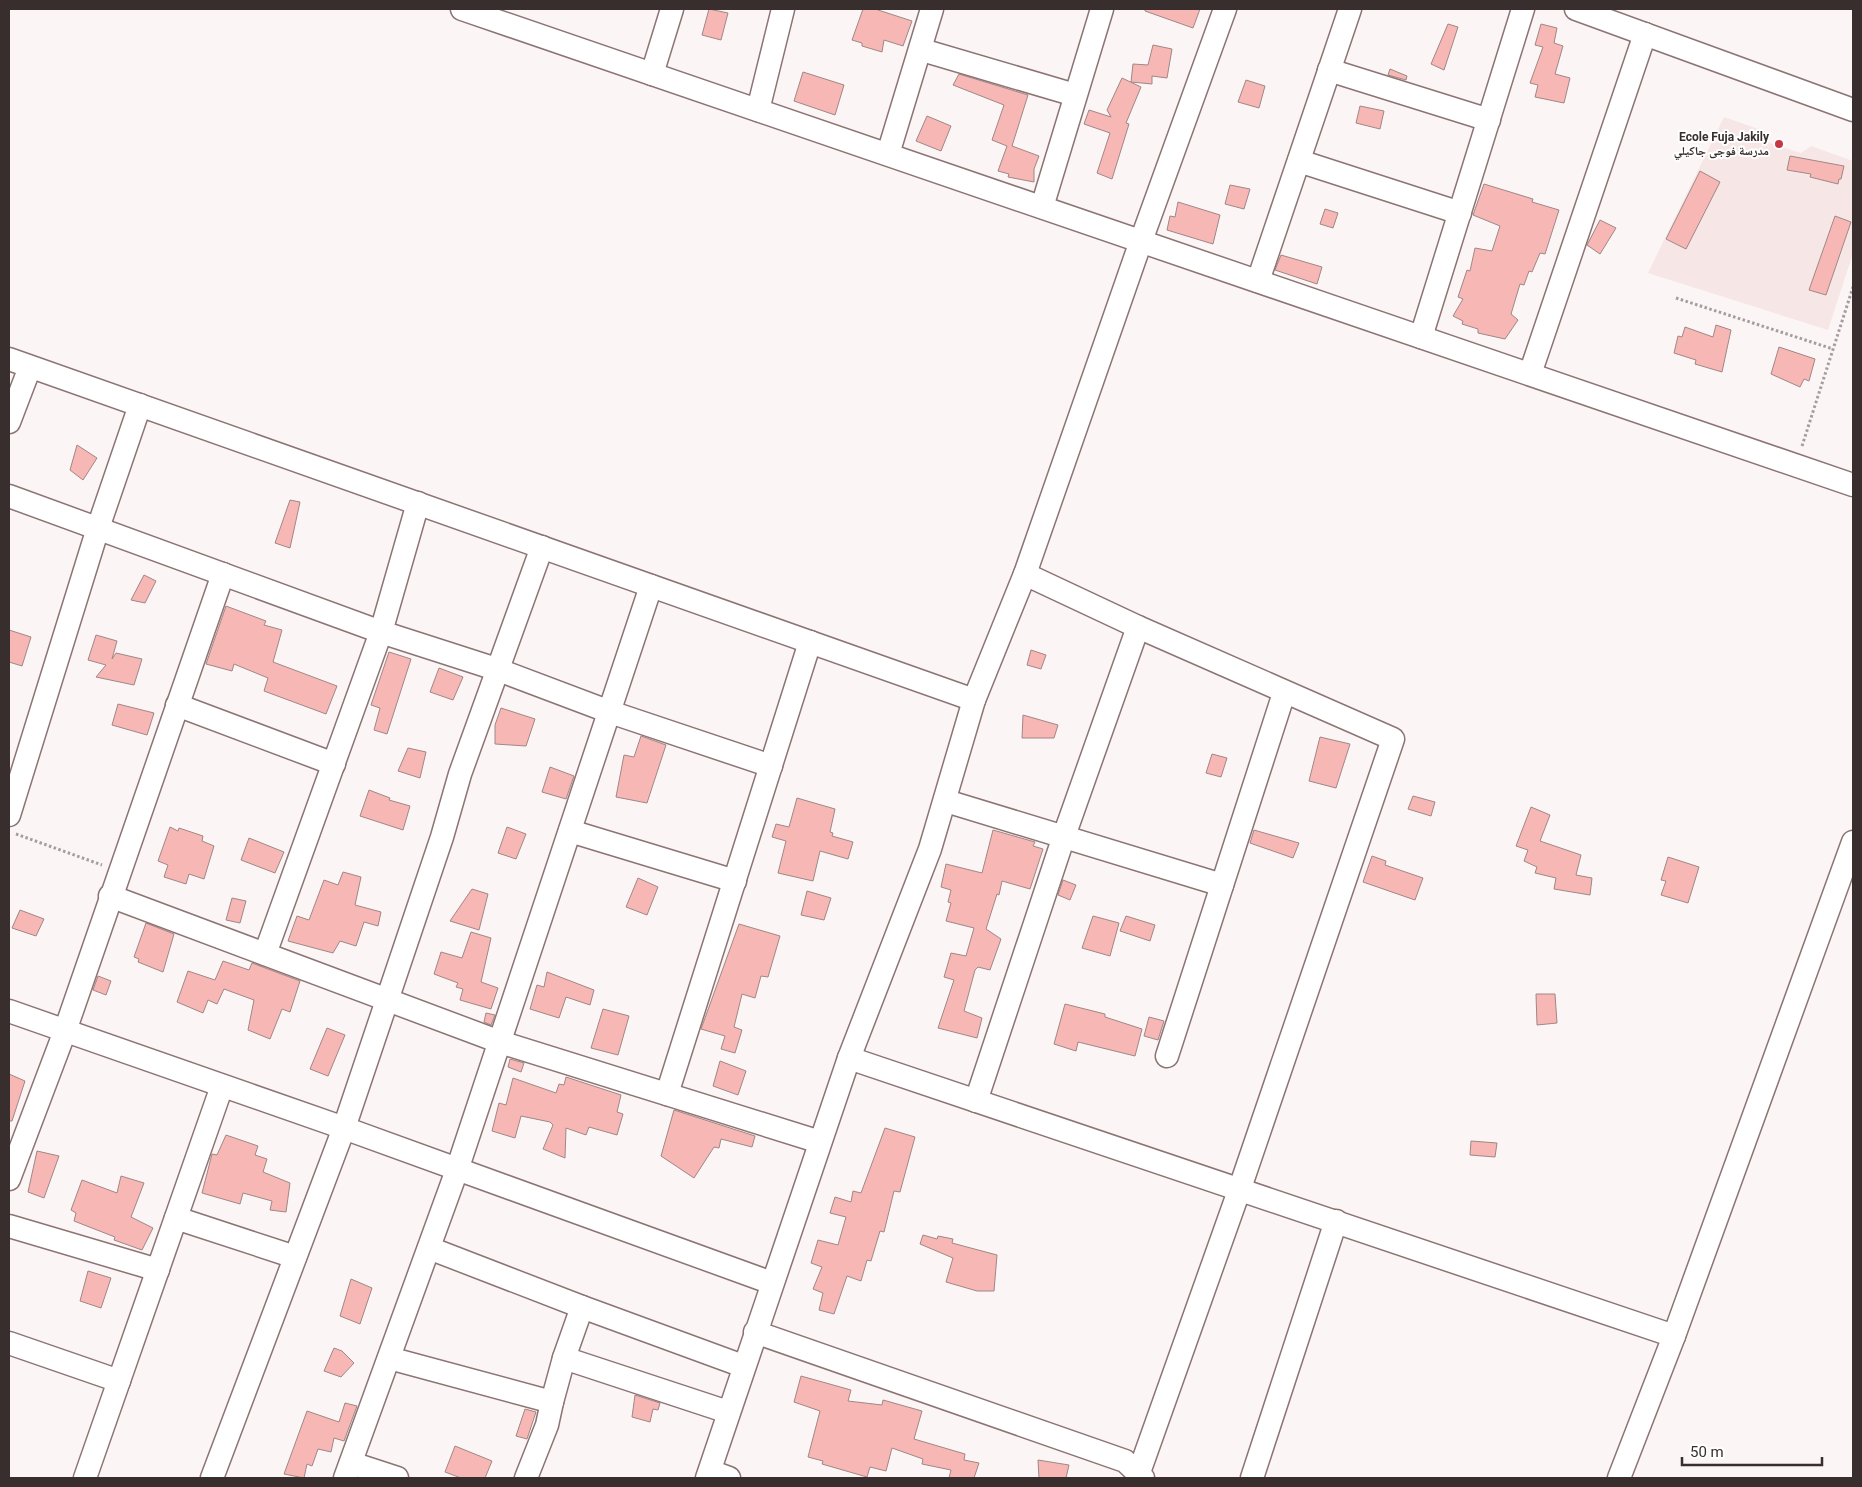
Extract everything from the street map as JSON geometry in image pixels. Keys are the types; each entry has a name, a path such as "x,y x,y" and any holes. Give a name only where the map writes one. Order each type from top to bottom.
{"street":[{"path":"462,9 500,15 652,74 1853,485"},
{"path":"652,74 672,9"},
{"path":"758,110 783,9"},
{"path":"1042,207 1102,9"},
{"path":"715,1476 728,1412 849,1058 927,858 946,801 974,700 1025,574 1141,241 1225,9"},
{"path":"1258,281 1350,9"},
{"path":"1421,337 1523,9"},
{"path":"1576,9 1853,110"},
{"path":"888,154 922,50 926,10"},
{"path":"1530,374 1645,34"},
{"path":"922,50 1075,95"},
{"path":"1329,70 1488,120"},
{"path":"1299,161 1460,213"},
{"path":"9,359 974,700"},
{"path":"9,422 30,367"},
{"path":"9,815 98,528 140,405"},
{"path":"9,496 381,632 496,669 610,712 771,766"},
{"path":"265,954 381,632 418,503"},
{"path":"212,1478 344,1128 496,669 542,547"},
{"path":"10,1170 65,1031 110,896 223,574"},
{"path":"1025,574 1138,628 1284,693 1394,739 1139,1477"},
{"path":"397,1478 348,1471 457,1170 651,586"},
{"path":"976,1101 1064,836 1138,628"},
{"path":"667,1094 810,642"},
{"path":"1167,1056 1284,693"},
{"path":"177,704 334,764"},
{"path":"946,801 1222,885"},
{"path":"570,832 735,881"},
{"path":"1619,1478 1674,1336 1853,842"},
{"path":"110,896 500,1042 820,1142"},
{"path":"9,1011 344,1128 772,1283"},
{"path":"849,1058 1240,1188 1674,1336"},
{"path":"85,1478 222,1086"},
{"path":"176,1218 295,1257"},
{"path":"1252,1478 1336,1221"},
{"path":"9,1226 158,1270"},
{"path":"429,1248 743,1366"},
{"path":"526,1478 547,1425 564,1358 582,1307"},
{"path":"755,1332 1126,1461 1139,1477"},
{"path":"9,1343 119,1381"},
{"path":"389,1358 552,1402"},
{"path":"564,1358 728,1412"}],"path":[{"path":"1796,466 1853,287"},
{"path":"1676,298 1833,349"},
{"path":"9,831 119,871"}],"shaded area":[{"path":"1724,117 1761,130 1770,143 1801,153 1811,146 1853,161 1853,253 1828,330 1648,273"}],"building":[{"path":"709,9 728,13 721,40 702,35"},
{"path":"863,9 875,9 912,21 903,46 884,40 882,52 862,46 862,43 852,40"},
{"path":"1145,9 1200,9 1193,28 1145,11"},
{"path":"1448,24 1458,27 1444,70 1431,64"},
{"path":"1541,24 1557,28 1554,43 1563,46 1555,74 1570,78 1564,103 1535,97 1538,85 1530,83 1543,47 1535,45"},
{"path":"1153,45 1172,49 1167,78 1152,76 1152,84 1131,82 1133,64 1148,65"},
{"path":"1390,69 1407,76 1406,80 1388,75"},
{"path":"803,72 844,85 835,115 794,101"},
{"path":"959,74 1028,95 1012,146 1039,156 1034,169 1034,182 1008,177 1009,174 998,171 1007,146 992,140 1004,105 953,85"},
{"path":"1122,78 1141,87 1126,123 1129,124 1112,179 1097,173 1110,133 1084,124 1089,110 1111,117 1107,110"},
{"path":"1246,80 1265,86 1259,108 1238,102"},
{"path":"1360,106 1384,111 1380,129 1356,123"},
{"path":"927,116 951,126 941,151 916,141"},
{"path":"1790,156 1844,166 1841,179 1839,179 1838,184 1810,177 1811,174 1787,170"},
{"path":"1700,171 1720,182 1686,249 1666,239"},
{"path":"1484,184 1533,199 1532,202 1559,210 1545,254 1540,253 1532,272 1529,271 1524,285 1520,284 1511,314 1518,320 1505,339 1478,333 1478,329 1462,324 1463,321 1453,316 1463,299 1458,297 1467,270 1470,271 1475,248 1492,251 1500,226 1473,215"},
{"path":"1230,185 1250,189 1244,209 1225,204"},
{"path":"1178,202 1220,215 1213,244 1167,230 1170,216 1175,217"},
{"path":"1325,209 1338,213 1333,228 1320,224"},
{"path":"1835,216 1851,222 1826,295 1809,290"},
{"path":"1600,220 1616,228 1600,254 1587,245"},
{"path":"1281,255 1322,267 1317,284 1275,270"},
{"path":"1716,325 1731,330 1722,372 1695,364 1696,360 1674,353 1678,336 1682,337 1685,327 1713,337"},
{"path":"1779,347 1815,359 1809,381 1804,379 1800,387 1771,374"},
{"path":"77,445 97,458 83,480 70,470"},
{"path":"290,500 300,502 290,548 275,543"},
{"path":"144,575 156,581 145,603 131,600"},
{"path":"226,606 266,621 264,625 282,630 273,662 337,686 326,714 264,691 268,678 234,664 232,671 206,664"},
{"path":"9,630 31,637 22,666 9,662"},
{"path":"96,635 117,641 112,659 116,653 142,659 134,685 96,677 106,665 88,660"},
{"path":"1031,650 1046,655 1041,669 1027,665"},
{"path":"389,652 411,659 387,734 374,730 380,708 371,705"},
{"path":"439,668 463,677 453,700 430,692"},
{"path":"118,704 154,713 147,735 112,725"},
{"path":"501,708 535,719 526,746 495,744 495,725"},
{"path":"1023,715 1058,725 1054,738 1022,738"},
{"path":"641,736 666,745 647,803 616,797 624,755 634,757"},
{"path":"1320,737 1350,744 1336,788 1309,781"},
{"path":"408,748 426,752 420,778 398,771"},
{"path":"1212,754 1227,758 1221,777 1206,773"},
{"path":"550,767 574,776 566,799 542,792"},
{"path":"369,790 390,798 389,800 410,806 403,830 360,816"},
{"path":"1413,796 1435,802 1431,816 1408,809"},
{"path":"797,798 835,809 830,832 833,833 832,836 853,842 848,859 820,851 813,881 778,873 786,841 772,837 776,824 789,827"},
{"path":"1531,807 1550,815 1540,841 1581,855 1576,875 1592,878 1590,895 1554,889 1556,878 1535,873 1537,867 1524,861 1528,850 1516,846"},
{"path":"170,827 178,831 179,828 203,836 202,841 214,846 204,879 189,874 186,884 164,877 168,865 158,861"},
{"path":"507,827 526,834 516,859 498,853"},
{"path":"993,830 1035,842 1033,846 1043,849 1030,889 1002,881 999,895 997,894 986,929 1001,939 990,970 978,967 975,970 964,1011 982,1018 977,1038 938,1028 954,980 944,977 951,953 966,956 974,928 946,921 951,903 948,902 951,890 941,887 946,864 982,873"},
{"path":"1254,830 1299,843 1293,858 1250,843"},
{"path":"249,838 284,852 275,873 241,860"},
{"path":"1372,856 1386,861 1385,865 1423,878 1415,900 1363,882"},
{"path":"1668,857 1699,867 1688,903 1661,895 1666,881 1661,880"},
{"path":"343,872 361,877 355,905 381,912 378,926 364,922 356,946 340,941 333,953 288,941 297,916 309,920 324,880 338,885"},
{"path":"638,878 658,887 647,915 626,907"},
{"path":"1063,880 1076,885 1070,900 1058,895"},
{"path":"472,889 488,894 479,930 450,921"},
{"path":"807,891 831,898 824,920 801,915"},
{"path":"232,898 246,901 240,923 226,920"},
{"path":"20,910 44,919 36,936 12,928"},
{"path":"1093,916 1119,923 1110,956 1082,948"},
{"path":"1126,916 1155,925 1150,941 1120,931"},
{"path":"146,923 174,934 163,972 138,962 139,959 134,957"},
{"path":"739,924 780,936 768,977 761,976 755,998 742,994 734,1027 742,1030 735,1053 721,1049 725,1036 701,1029"},
{"path":"471,932 491,938 481,982 498,988 491,1009 460,1000 463,989 456,987 458,983 434,974 441,952 462,958"},
{"path":"223,961 249,970 252,963 300,981 290,1012 282,1009 270,1039 248,1030 254,1000 224,989 217,1004 208,1000 203,1013 177,1002 188,971 215,980"},
{"path":"547,972 594,990 590,1005 566,997 559,1018 530,1009 537,985 544,987"},
{"path":"98,976 111,981 106,995 93,990"},
{"path":"1536,994 1555,994 1557,1023 1537,1025"},
{"path":"1065,1004 1105,1014 1105,1017 1142,1029 1135,1056 1078,1042 1076,1051 1054,1044"},
{"path":"603,1009 629,1016 618,1055 591,1048"},
{"path":"486,1013 495,1015 491,1025 484,1022"},
{"path":"1149,1017 1164,1021 1158,1040 1144,1036"},
{"path":"327,1028 345,1035 328,1076 310,1069"},
{"path":"510,1059 524,1063 521,1072 508,1067"},
{"path":"720,1061 746,1071 738,1095 713,1086"},
{"path":"9,1074 25,1081 12,1121 9,1121"},
{"path":"566,1077 621,1095 617,1112 623,1114 617,1135 589,1127 586,1135 566,1128 565,1158 543,1149 553,1125 550,1122 521,1116 515,1138 492,1131 499,1103 506,1105 513,1078 556,1093 559,1084 564,1085"},
{"path":"674,1110 755,1136 752,1147 721,1139 719,1148 714,1147 694,1178 661,1156"},
{"path":"885,1128 915,1137 900,1192 894,1191 884,1232 880,1231 871,1261 867,1260 861,1281 847,1276 834,1314 819,1310 823,1293 813,1289 822,1267 811,1263 818,1240 838,1245 846,1217 830,1213 835,1197 851,1202 853,1191 861,1193"},
{"path":"226,1135 258,1146 255,1155 267,1159 263,1172 290,1183 286,1212 270,1210 272,1201 243,1193 240,1204 202,1193 212,1154 217,1155"},
{"path":"1471,1141 1497,1143 1495,1157 1470,1155"},
{"path":"37,1151 59,1156 44,1198 28,1192"},
{"path":"121,1176 144,1183 131,1217 153,1228 142,1250 114,1240 115,1237 74,1221 76,1213 71,1210 82,1180 117,1193"},
{"path":"923,1235 937,1239 938,1236 953,1239 952,1243 997,1255 994,1291 977,1291 946,1282 953,1258 920,1244"},
{"path":"88,1271 111,1278 101,1308 80,1301"},
{"path":"351,1279 372,1288 360,1324 340,1316"},
{"path":"334,1348 342,1351 354,1363 341,1377 324,1371"},
{"path":"801,1376 851,1390 848,1401 882,1405 883,1400 922,1411 914,1439 965,1454 964,1460 979,1463 974,1478 949,1478 951,1470 922,1464 923,1459 892,1448 886,1471 870,1467 867,1477 822,1464 823,1461 808,1457 820,1411 794,1402"},
{"path":"635,1395 660,1403 658,1410 653,1409 650,1422 632,1417"},
{"path":"345,1403 357,1406 344,1441 334,1438 331,1452 318,1449 312,1466 307,1464 304,1478 284,1474 307,1411 339,1422"},
{"path":"525,1409 536,1412 527,1439 516,1436"},
{"path":"455,1446 492,1461 485,1478 461,1478 445,1472"},
{"path":"1038,1460 1069,1465 1066,1478 1039,1478"}],"place":[{"name":"Ecole Fuja Jakily مدرسة فوجى جاكيلي","path":"1779,144"}]}
